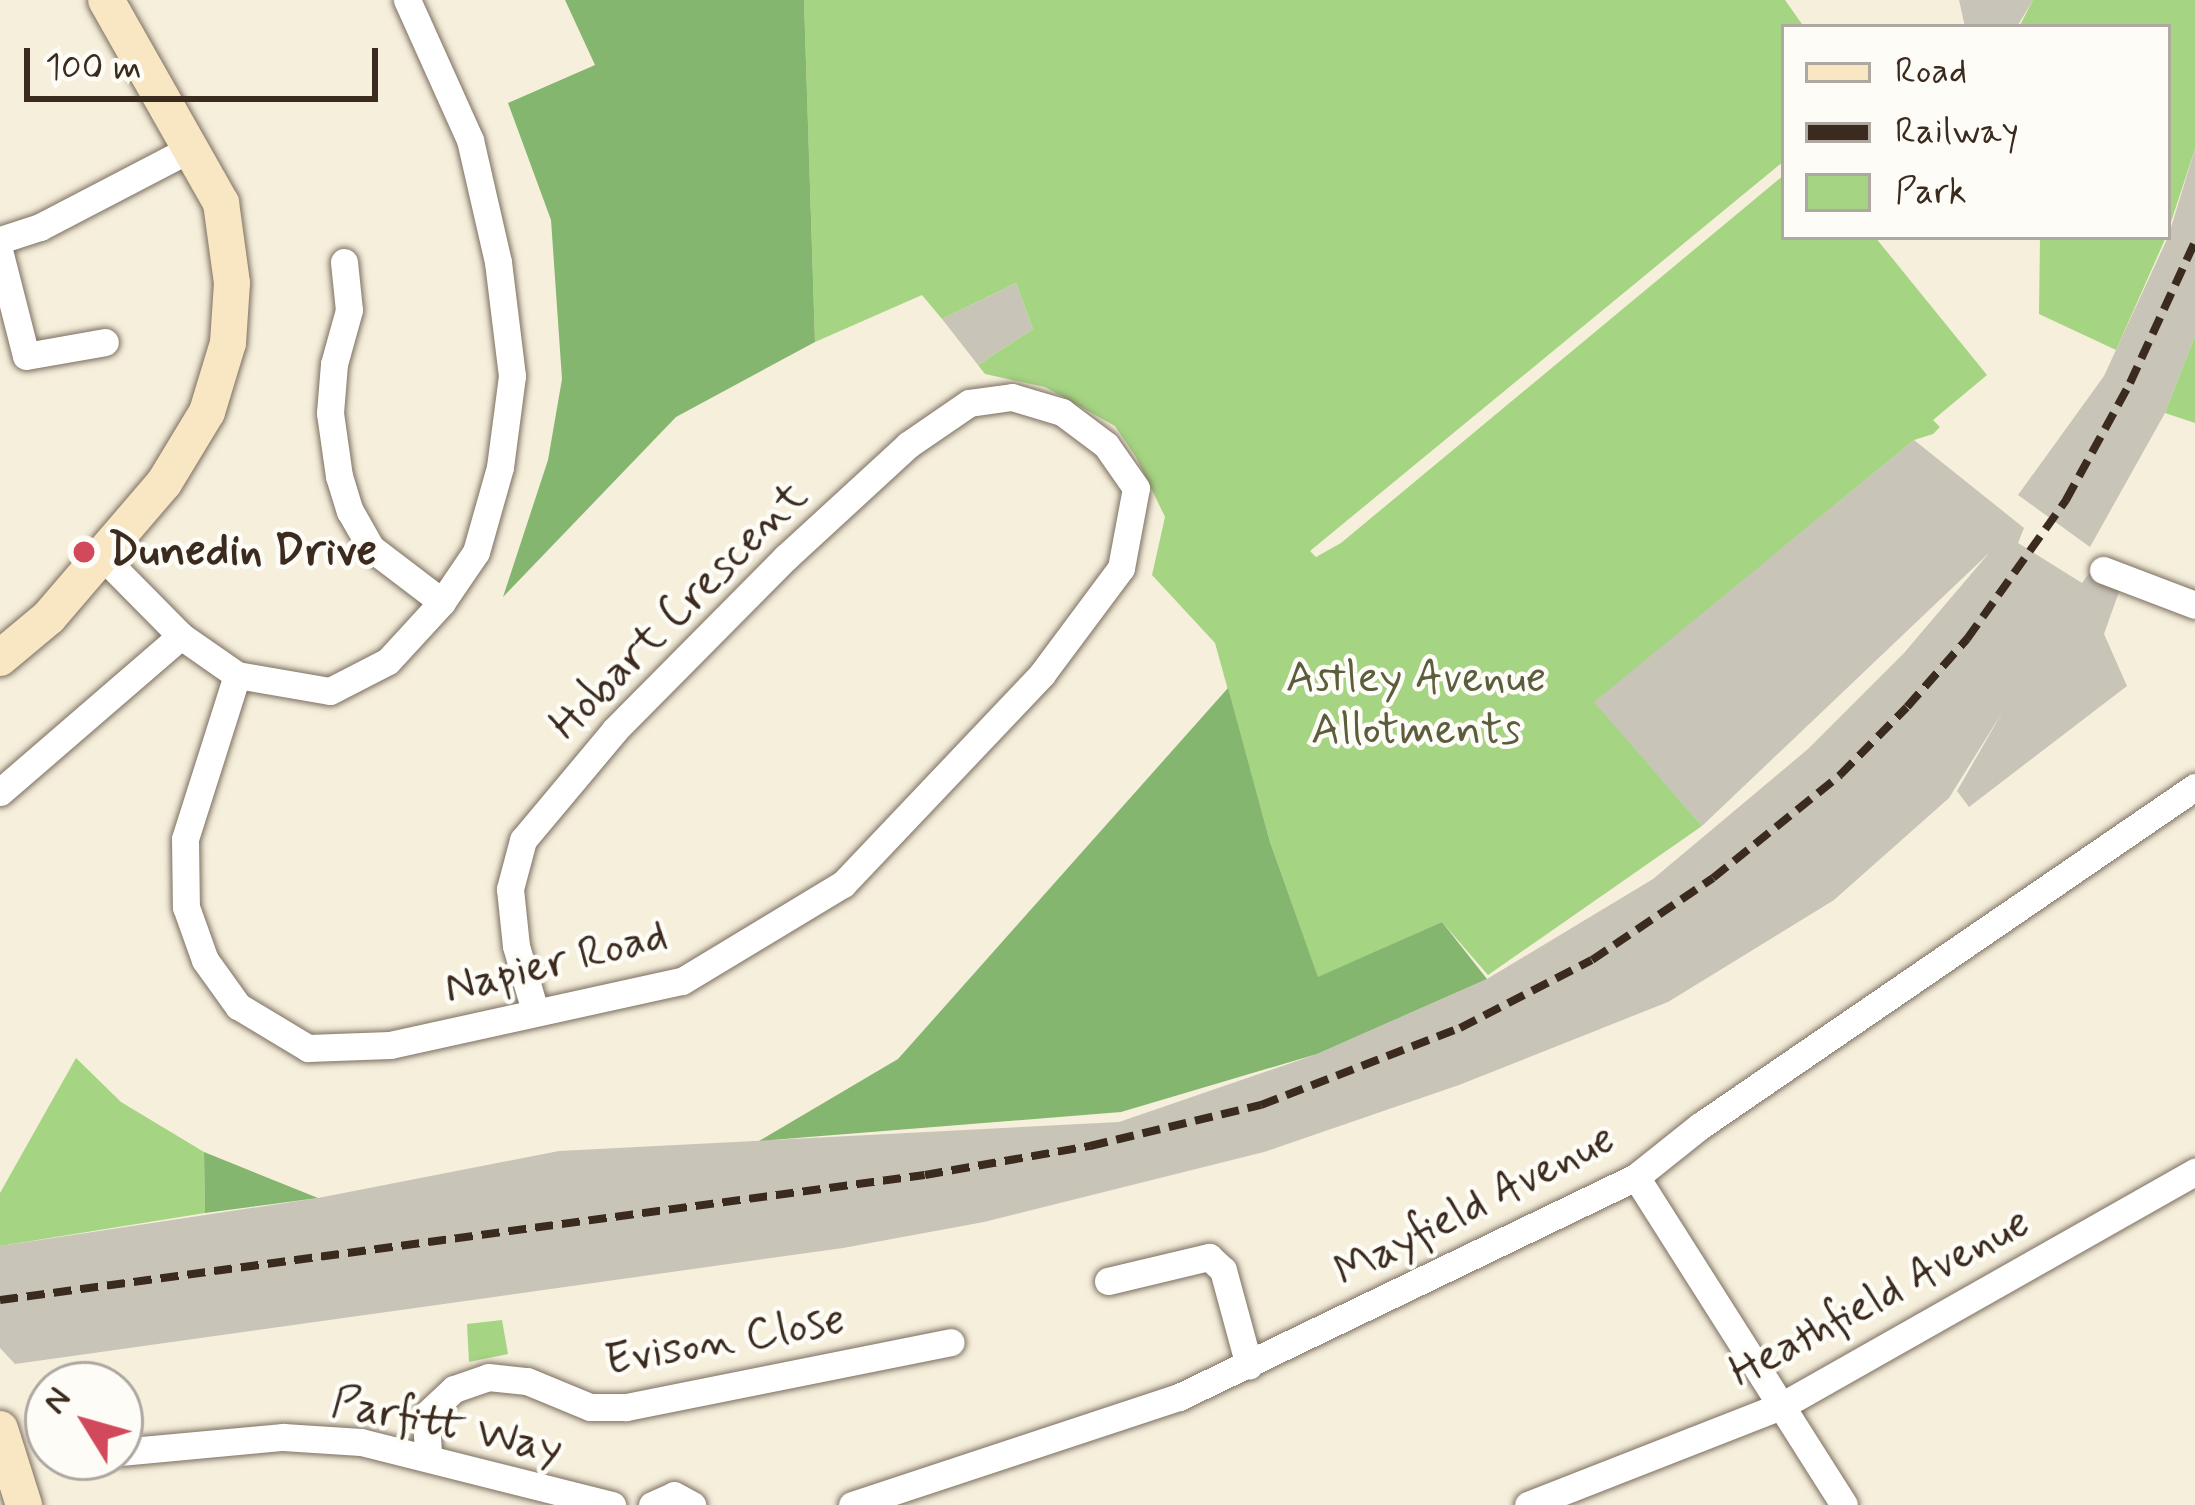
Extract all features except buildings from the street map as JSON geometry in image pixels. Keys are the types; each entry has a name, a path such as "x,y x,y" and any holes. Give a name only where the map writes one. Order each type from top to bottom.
{"street":[{"path":"0,658 49,617 164,483 207,412 228,343 232,283 221,202 106,0"},
{"path":"104,558 181,636 238,675 330,691 388,661 442,602 476,553 500,467 512,376 498,262 470,140 407,0"},
{"path":"0,240 40,227 192,148"},
{"path":"0,254 26,356 105,342"},
{"path":"344,262 349,310 334,364 330,412 339,476 350,511 371,548 442,602"},
{"name":"Hobart Crescent","path":"535,1012 516,946 510,889 523,840 615,730 786,557 908,445 969,403 1012,398 1062,412"},
{"name":"Napier Road","path":"238,675 185,839 186,907 205,960 238,1006 308,1048 390,1045 682,980 843,884 1042,674 1121,568 1136,488 1106,445 1062,412"},
{"path":"2103,570 2195,605"},
{"path":"0,792 181,636"},
{"name":"Mayfield Avenue","path":"852,1505 1179,1397 1636,1177 1700,1126 2194,792"},
{"name":"Heathfield Avenue","path":"1528,1505 1781,1406 2195,1172"},
{"path":"1636,1177 1844,1505"},
{"path":"1108,1281 1209,1257 1223,1270 1249,1366"},
{"name":"Evison Close","path":"428,1455 426,1415 454,1389 488,1377 527,1382 590,1407 626,1407 951,1342"},
{"path":"0,1430 24,1505"},
{"name":"Parfitt Way","path":"144,1450 283,1437 361,1442 428,1455 612,1505"},
{"path":"652,1505 674,1496 692,1505"}],"shaded area":[{"path":"1959,0 2033,0 2019,24 1964,24"},
{"path":"2195,149 2195,336 2165,413 2090,547 2018,495 2104,376 2167,240 2171,240"},
{"path":"1016,283 1033,329 978,365 942,319"},
{"path":"1914,440 2024,528 2018,543 2082,583 2089,573 2121,586 2104,634 2127,686 1969,807 1957,791 2003,711 1949,798 1834,900 1668,1002 1459,1085 1264,1152 984,1222 843,1248 15,1364 0,1348 0,1246 318,1198 559,1151 1119,1122 1317,1054 1487,979 1653,879 1808,749 1904,653 1989,553 1702,826 1593,702"}],"green space":[{"path":"565,0 804,0 815,342 676,417 503,597 548,460 562,379 551,220 508,103 595,65"},
{"name":"Astley Avenue Allotments","path":"804,0 1785,0 1802,24 1781,24 1781,163 1310,551 1316,557 1341,543 1781,177 1781,240 1877,240 1987,375 1933,420 1940,427 1933,434 1914,440 1594,702 1702,826 1488,975 1442,922 1318,978 1270,842 1215,643 1152,575 1165,517 1136,457 1115,426 1045,387 985,374 978,365 1033,329 1016,283 942,319 922,295 815,342"},
{"path":"2033,0 2195,0 2195,149 2171,222 2171,24 2021,24"},
{"path":"2040,240 2165,240 2116,350 2039,314"},
{"path":"2195,336 2195,423 2165,413"},
{"path":"1228,688 1270,842 1318,977 1442,922 1487,979 1317,1054 1121,1112 759,1141 898,1059"},
{"path":"76,1058 121,1102 204,1152 205,1213 0,1246 0,1193"},
{"path":"204,1152 318,1198 205,1213"},
{"path":"502,1320 508,1354 469,1362 467,1324"}],"railway":[{"path":"0,1300 925,1175 1090,1146 1261,1105 1460,1028 1592,960 1713,878 1840,775 1907,707 1967,639 2066,500 2130,383 2195,242"}],"place":[{"name":"Dunedin Drive","path":"84,552"}]}
